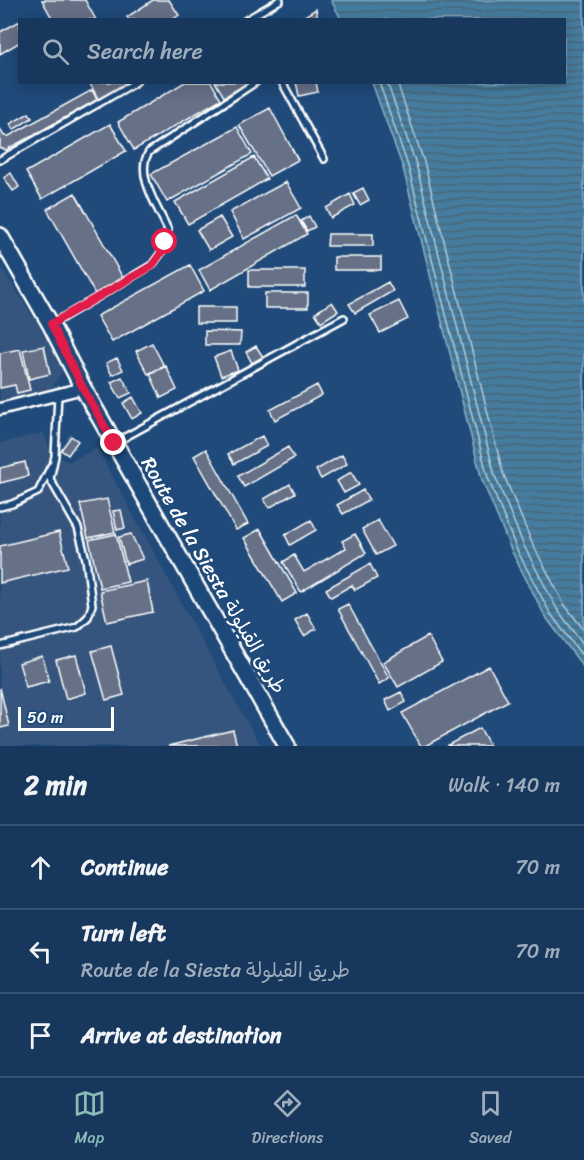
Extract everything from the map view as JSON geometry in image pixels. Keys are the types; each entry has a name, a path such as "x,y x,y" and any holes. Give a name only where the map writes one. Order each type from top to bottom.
{"main road":[{"name":"Route de la Siesta طريق القيلولة","path":"0,236 51,324 83,388 287,746"}],"street":[{"path":"0,409 83,388"}],"lane":[{"path":"249,18 280,0"},
{"path":"0,160 133,84"},
{"path":"51,324 152,266 161,253 168,230 144,176 145,158 149,152 253,84"},
{"path":"283,84 324,159"},
{"path":"114,443 344,318"},
{"path":"0,645 77,627 88,617 92,605 86,559 78,528 50,479 55,456 58,394"},
{"path":"0,507 38,492 55,456"}],"shaded area":[{"path":"0,265 65,367 50,390 0,402"},
{"path":"44,433 51,454 69,462 97,448 261,746 0,746 0,443"}],"water":[{"path":"331,0 584,0 584,668 545,616 512,552 482,480 403,168 372,84 566,84 566,18 340,18"}],"building":[{"path":"42,0 85,0 95,18 52,18"},
{"path":"153,0 169,0 179,15 175,18 127,17"},
{"path":"316,9 318,18 301,18"},
{"path":"18,22 18,43 0,54 0,32"},
{"path":"90,84 127,84 99,100"},
{"path":"182,84 212,84 221,99 134,150 118,122"},
{"path":"216,84 247,84 224,97"},
{"path":"296,84 316,84 318,92 299,96"},
{"path":"92,90 97,100 6,150 0,148 0,128 4,136 9,136"},
{"path":"270,108 298,160 269,176 239,125"},
{"path":"29,113 32,118 13,130 10,124"},
{"path":"110,124 126,151 42,199 26,172"},
{"path":"237,127 252,154 167,202 151,174"},
{"path":"254,157 267,179 188,224 175,202"},
{"path":"11,173 19,187 13,191 4,178"},
{"path":"286,182 301,208 244,239 230,212"},
{"path":"363,188 369,200 360,205 353,193"},
{"path":"75,193 123,278 95,294 47,209"},
{"path":"350,194 355,205 331,218 326,208"},
{"path":"296,215 307,234 210,290 199,270"},
{"path":"309,216 315,227 307,231 301,221"},
{"path":"220,217 232,237 209,250 197,230"},
{"path":"328,234 373,234 373,246 327,246"},
{"path":"334,257 381,257 381,270 334,270"},
{"path":"190,265 204,291 112,342 97,316"},
{"path":"249,270 305,270 305,287 249,287"},
{"path":"388,282 393,291 355,313 349,304"},
{"path":"265,293 308,293 308,308 265,308"},
{"path":"399,301 408,319 380,333 370,315"},
{"path":"332,302 338,311 321,322 315,313"},
{"path":"196,307 236,307 236,323 196,323"},
{"path":"205,331 241,332 240,345 205,345"},
{"path":"152,343 164,366 148,374 136,351"},
{"path":"44,346 50,374 29,379 23,350"},
{"path":"256,346 263,357 252,363 246,352"},
{"path":"20,349 30,390 17,393 15,385 0,388 0,353"},
{"path":"231,351 238,370 221,376 214,357"},
{"path":"117,358 123,370 112,375 106,363"},
{"path":"166,366 177,390 161,398 150,374"},
{"path":"122,377 131,393 120,398 111,382"},
{"path":"317,385 322,395 275,420 270,410"},
{"path":"133,397 142,413 132,419 123,403"},
{"path":"71,436 78,441 68,455 61,450"},
{"path":"262,436 267,446 234,464 228,454"},
{"path":"288,447 294,458 244,487 238,476"},
{"path":"206,449 248,524 236,530 194,456"},
{"path":"342,455 347,464 321,479 316,470"},
{"path":"25,462 28,476 0,483 0,468"},
{"path":"351,472 359,485 344,493 337,481"},
{"path":"290,484 295,493 269,508 264,499"},
{"path":"363,490 369,500 343,514 337,505"},
{"path":"107,499 115,532 88,538 80,504"},
{"path":"121,510 125,528 117,530 113,511"},
{"path":"311,520 316,530 290,545 285,535"},
{"path":"378,520 393,546 376,555 362,529"},
{"path":"260,529 297,593 282,602 244,538"},
{"path":"59,532 68,567 0,583 0,546"},
{"path":"116,534 128,582 100,588 89,540"},
{"path":"131,534 143,559 126,564 119,537"},
{"path":"355,534 366,553 301,592 283,562 294,555 304,572 346,548 342,541"},
{"path":"370,564 377,578 355,590 352,585 331,597 326,589"},
{"path":"147,581 153,612 107,622 100,591"},
{"path":"348,604 389,678 379,684 338,609"},
{"path":"307,613 316,629 304,636 295,620"},
{"path":"428,636 442,662 398,687 383,662"},
{"path":"111,646 124,695 106,700 92,651"},
{"path":"76,655 86,693 66,699 56,660"},
{"path":"42,656 49,681 26,687 19,663"},
{"path":"489,666 508,701 425,746 421,746 402,713"},
{"path":"0,688 9,726 0,728"},
{"path":"401,692 406,702 390,711 385,700"},
{"path":"480,728 490,746 448,746 448,745"},
{"path":"233,730 237,746 168,746"}],"route":[{"path":"114,443 51,324 152,266 165,242"}]}
